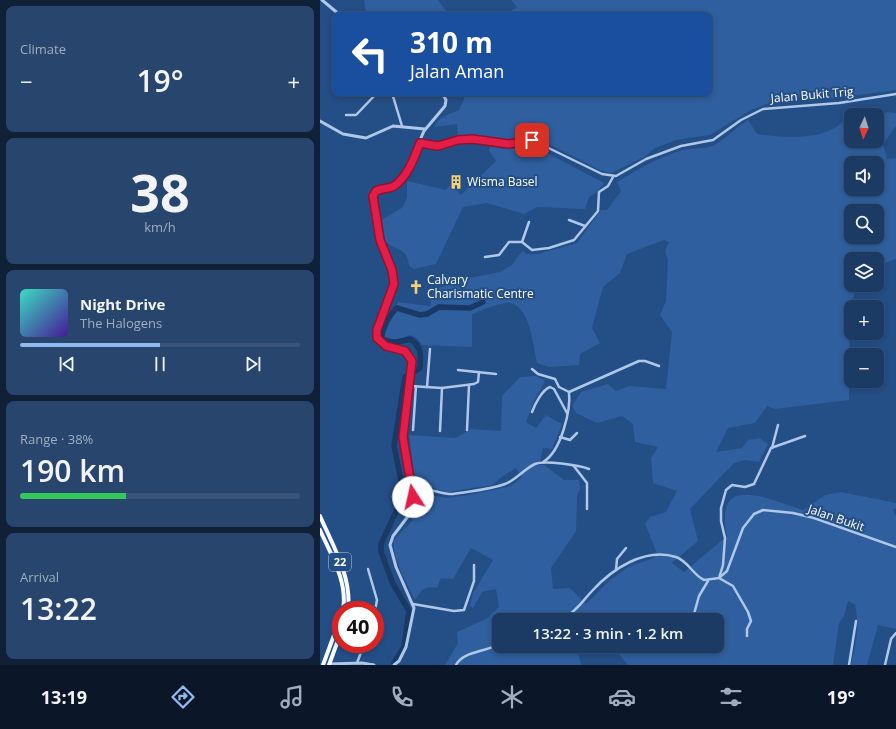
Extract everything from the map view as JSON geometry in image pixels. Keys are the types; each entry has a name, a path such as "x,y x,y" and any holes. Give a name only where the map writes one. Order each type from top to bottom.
{"highway":[{"name":"22","path":"320,516 347,579 349,601"},
{"name":"22","path":"320,530 342,581 344,601"},
{"path":"326,665 332,645"},
{"path":"326,665 332,652"}],"street":[{"path":"322,0 336,12"},
{"name":"Jalan Bukit Trig","path":"522,242 532,250 549,248 574,240 598,211 599,192 608,186 613,177 641,161 681,146 713,140 741,120 763,109 851,102 896,94"},
{"path":"346,115 356,115 374,96"},
{"path":"393,96 402,126"},
{"path":"394,665 399,661 406,647 413,616 413,604 396,567 390,545 393,536 411,510 412,493 403,437 412,361 405,351 382,344 377,338 377,330 394,284 392,270 380,240 373,196 376,191 397,184 407,170 426,129 445,106 446,100 444,96"},
{"path":"320,121 343,134 366,138 393,126 426,129"},
{"path":"420,143 438,146 458,140 472,139 509,144 532,140 602,174 613,177"},
{"path":"569,220 585,226"},
{"path":"485,257 500,255 510,242 522,242 529,222"},
{"path":"427,387 430,349"},
{"path":"569,392 639,361 645,361 659,366"},
{"path":"532,369 538,374 556,379 559,387 569,392"},
{"path":"458,370 496,374"},
{"path":"410,386 442,388 469,385 477,383 479,372"},
{"path":"467,430 469,385"},
{"path":"413,430 416,386"},
{"path":"532,412 536,402 545,390 550,387 554,389 568,414"},
{"path":"440,431 442,388"},
{"path":"543,462 554,451 560,437 569,409 569,392"},
{"path":"719,578 723,565 724,533 720,516 726,490 732,485 747,487 754,484 771,448 778,425"},
{"path":"560,437 570,440 577,433"},
{"path":"771,448 805,436"},
{"path":"412,493 417,490 424,489 451,494 501,486 537,463 543,462 573,465 589,469"},
{"path":"573,465 587,484 587,509"},
{"name":"Jalan Bukit","path":"719,578 726,573 730,567 739,537 747,521 754,514 763,510 814,518 896,548"},
{"path":"616,570 617,559 626,548"},
{"path":"573,613 592,591 616,570 651,555 671,556 683,561 700,578 708,581 719,578 733,586 748,612 751,621 747,629 747,636"},
{"path":"413,604 454,611 464,610 474,581 474,565"},
{"path":"368,569 377,601"},
{"path":"694,613 700,596 708,581"},
{"path":"849,665 856,621"},
{"path":"885,665 891,639 896,633"},
{"path":"456,665 463,657 492,648"},
{"path":"357,663 361,653"},
{"path":"326,665 357,663 374,665"}],"shaded area":[{"path":"364,0 438,0 447,12 392,12 366,12"},
{"path":"511,0 896,0 896,90 811,101 803,100 797,95 777,100 751,110 710,135 676,140 655,148 644,157 611,173 600,170 534,138 523,137 512,141 476,135 458,137 457,124 435,127 441,118 459,110 464,96 712,96 712,12 510,12 517,7"},
{"path":"887,112 896,113 896,126 884,143 884,114"},
{"path":"748,120 757,134 775,136 794,137 813,135 834,128 844,121 844,148 884,148 887,159 896,158 896,259 884,263 884,252 844,252 844,292 855,292 852,300 844,300 844,340 850,340 850,348 844,348 844,388 849,388 849,400 775,409 767,406 755,423 728,428 716,452 742,448 748,440 760,438 768,444 759,462 745,460 734,463 690,509 698,541 672,563 684,572 727,536 725,516 728,503 736,497 747,495 760,497 803,510 825,495 841,492 896,503 896,508 893,510 896,516 896,629 878,625 867,665 851,665 856,642 857,621 855,605 848,601 844,616 839,623 833,665 628,665 618,653 724,653 724,613 492,613 499,607 496,589 482,592 473,608 470,606 473,593 493,560 471,548 453,579 441,578 437,588 429,587 423,589 415,600 397,562 394,540 414,519 418,511 420,496 430,495 447,498 469,495 511,486 522,477 516,468 492,485 447,492 426,486 418,488 415,480 409,435 456,438 471,429 501,431 502,396 520,377 536,376 545,381 534,401 526,422 536,428 546,415 562,424 552,449 543,448 539,465 544,465 564,480 579,480 580,488 577,496 576,531 551,568 553,589 570,588 586,604 609,581 628,567 654,558 656,551 645,524 650,517 666,512 677,491 653,483 651,458 658,447 635,442 633,424 622,416 597,423 576,413 572,406 581,392 608,384 616,391 629,386 666,389 672,332 660,315 666,301 668,260 665,251 669,242 664,240 627,254 620,273 603,287 592,328 600,343 580,354 579,365 549,367 537,363 532,336 525,316 520,309 513,304 505,303 472,314 472,347 422,345 417,338 410,335 397,339 388,339 385,337 384,333 398,302 430,306 433,290 469,278 500,272 512,265 522,251 527,254 538,254 577,243 601,210 607,210 621,191 617,182 633,172 666,156 687,149 712,146"},
{"path":"529,145 534,146 604,183 596,193 589,197 585,209 537,207 524,214 487,203 463,207 436,264 414,269 409,266 406,255 403,252 385,241 382,220 403,207 407,197 407,181 446,190 451,184 461,195 496,161 489,151 490,146 504,149"},
{"path":"492,613 492,653 578,653 581,665 445,665 458,643 457,632 486,619"}],"waterway":[{"path":"414,372 420,368 421,359 417,345 410,339 392,342 381,338 383,330 391,314 397,308 420,315 427,314 439,307 470,308 483,302"},
{"path":"394,663 404,647 409,611 393,584 381,552 381,544 400,503 401,480 394,446 405,377 411,374"}],"place":[{"name":"Wisma Basel","path":"456,182"},
{"name":"Calvary Charismatic Centre","path":"416,287"}],"route":[{"path":"413,497 403,447 403,430 412,361 405,351 386,346 379,342 376,334 392,292 394,278 380,240 373,196 376,191 397,184 407,170 420,143 438,146 458,140 472,139 509,144 524,140 532,140"}]}
